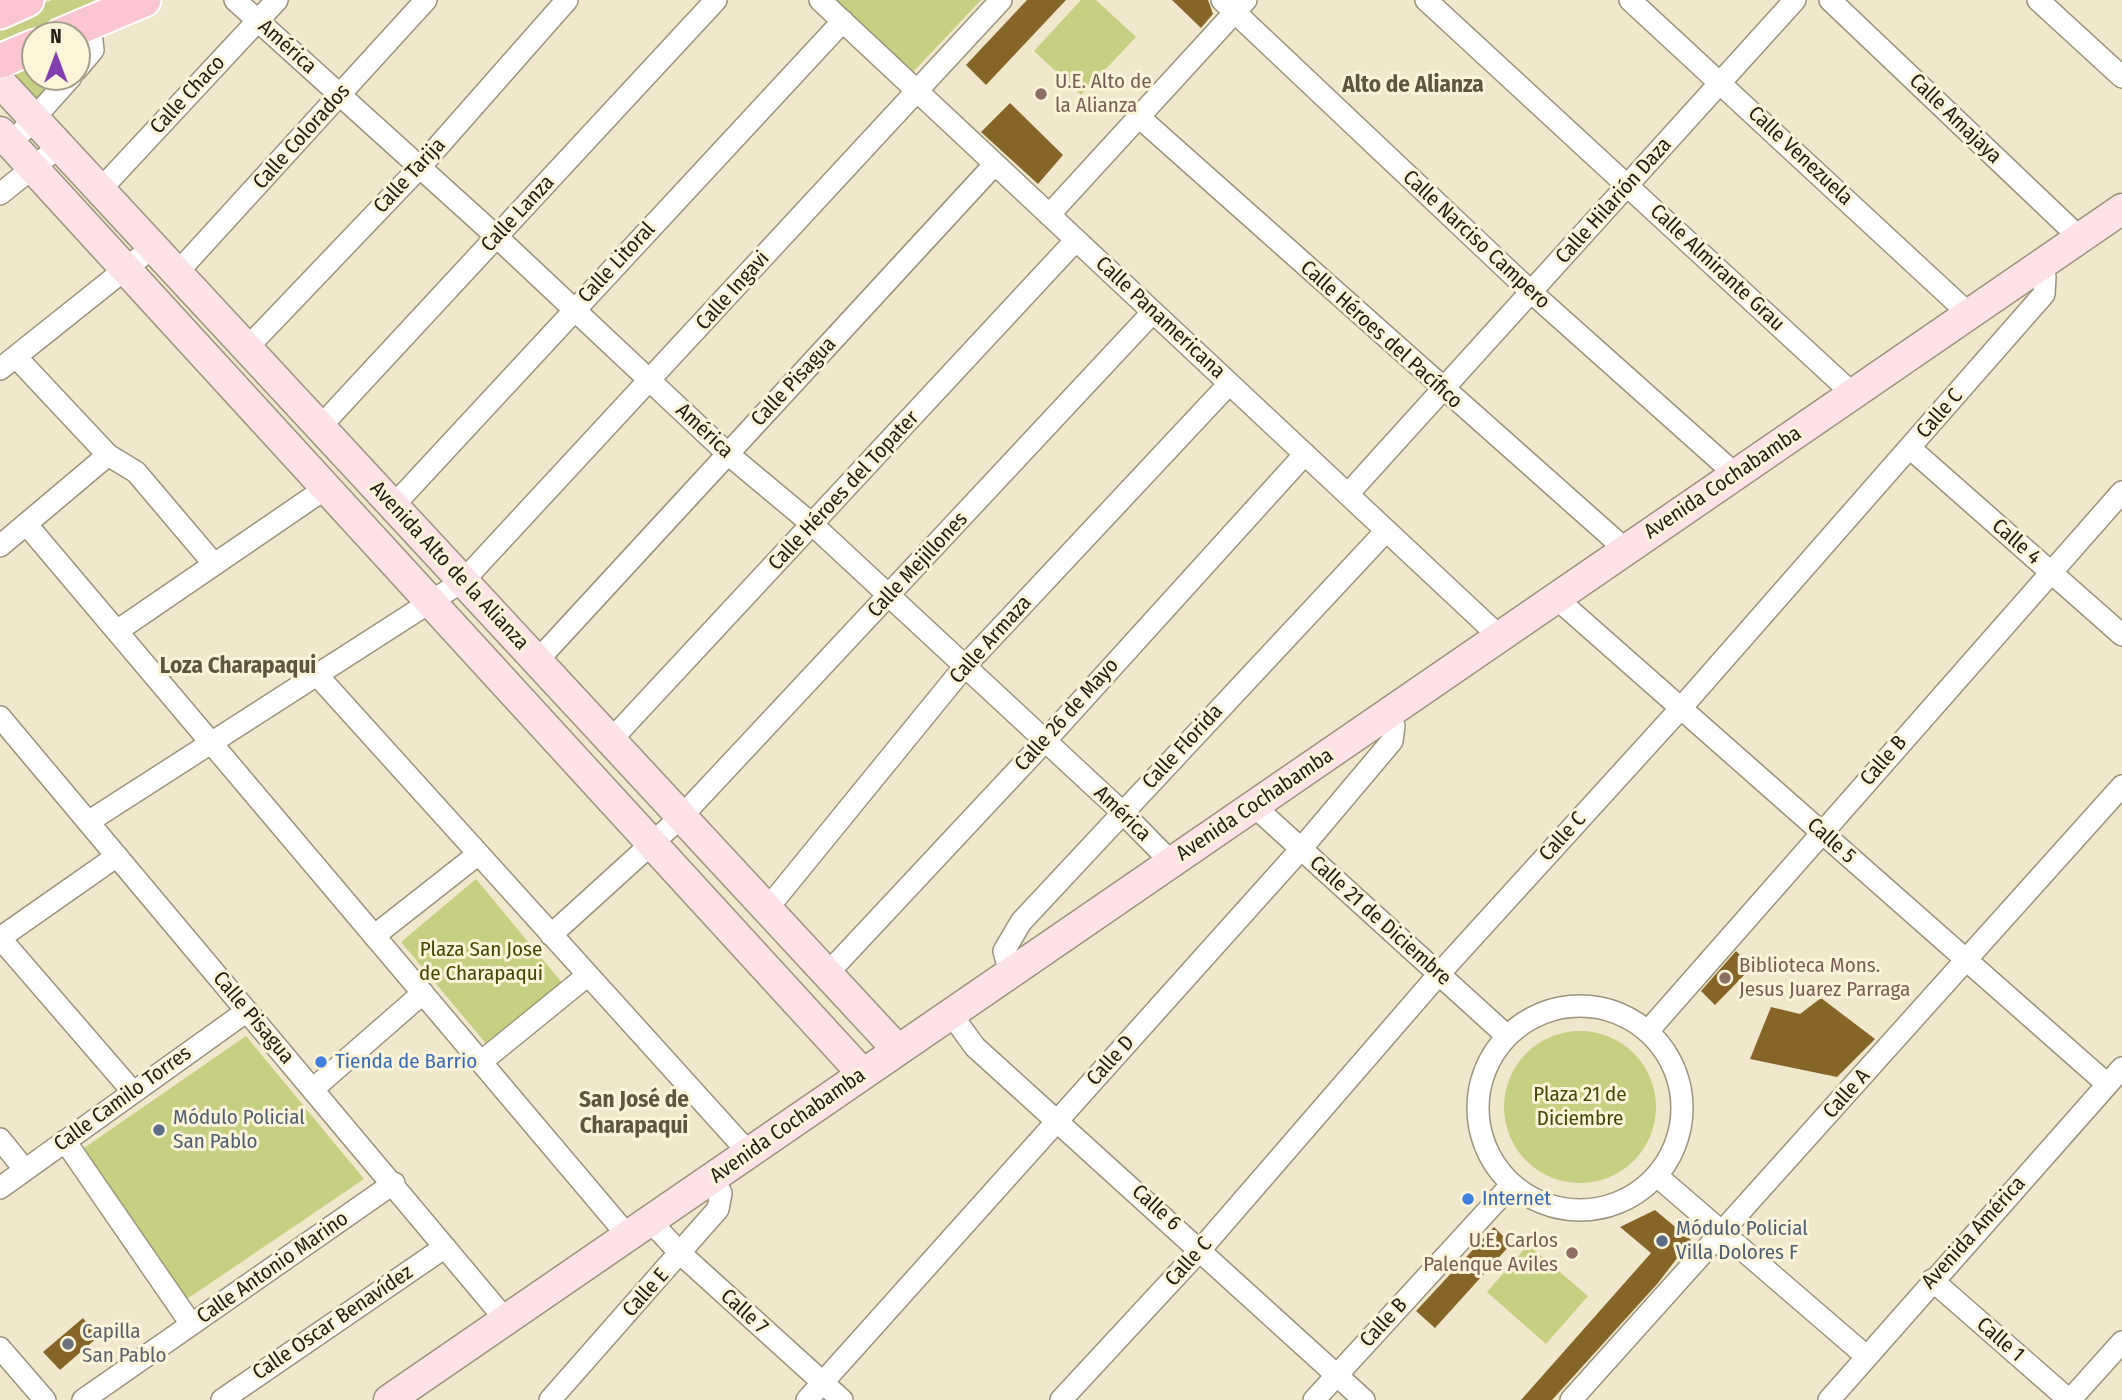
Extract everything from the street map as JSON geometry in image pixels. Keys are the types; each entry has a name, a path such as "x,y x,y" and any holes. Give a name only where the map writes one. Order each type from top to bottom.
{"main road":[{"path":"0,12 27,0"},
{"path":"91,23 144,0"},
{"path":"0,61 21,52"}],"street":[{"name":"América","path":"235,0 497,237 728,454 813,525 888,598 1122,812 1171,862"},
{"name":"Calle Chaco","path":"100,190 277,0"},
{"name":"Calle Colorados","path":"177,273 426,0"},
{"name":"Calle Tarija","path":"247,348 419,168 567,0"},
{"name":"Calle Lanza","path":"320,427 716,0"},
{"name":"Calle Panamericana","path":"820,0 1500,637"},
{"name":"Calle Ingavi","path":"89,822 463,582 1001,0"},
{"name":"Calle Almirante Grau","path":"1426,0 1853,394"},
{"name":"Calle Venezuela","path":"1630,0 1969,314"},
{"name":"Calle Hilarión Daza","path":"1348,494 1796,0"},
{"name":"Calle Amajaya","path":"1830,0 2080,238"},
{"path":"2038,0 2122,77"},
{"path":"1049,215 1139,117 1234,4"},
{"name":"Calle Narciso Campero","path":"1234,4 1531,292 1735,474"},
{"name":"Calle Litoral","path":"393,506 843,22"},
{"name":"Avenida Alto de la Alianza","path":"0,82 898,1050"},
{"path":"5,138 35,120 59,91"},
{"name":"Calle Héroes del Pacífico","path":"1139,117 1626,550"},
{"name":"Avenida Alto de la Alianza","path":"5,138 863,1074"},
{"path":"0,194 60,146"},
{"name":"Calle Pisagua","path":"537,660 995,164"},
{"name":"Avenida Cochabamba","path":"389,1400 2122,209"},
{"name":"Calle Héroes del Topater","path":"611,740 1076,240"},
{"path":"153,247 8,363 108,455 136,471 214,564"},
{"name":"Calle C","path":"1061,1400 1202,1249 1438,974 1681,708 2044,294 2045,277 2037,267"},
{"name":"Calle Mejillones","path":"551,935 681,817 1153,312"},
{"name":"Calle Armaza","path":"767,909 965,666 1229,384"},
{"name":"Calle 4","path":"1910,448 2122,635"},
{"name":"Calle 26 de Mayo","path":"827,974 1045,741 1305,454"},
{"path":"0,546 108,455"},
{"path":"117,631 326,488"},
{"name":"Calle B","path":"1648,1031 2122,492"},
{"name":"Calle 7","path":"27,525 481,1062 639,1228 681,1254 842,1400"},
{"name":"Calle Florida","path":"1010,974 1004,951 1021,922 1386,531"},
{"name":"Calle 5","path":"1556,598 2107,1084"},
{"path":"317,675 749,1153"},
{"name":"Calle D","path":"807,1400 1301,849 1392,741 1394,726 1386,715"},
{"name":"Calle Pisagua","path":"0,717 505,1319"},
{"name":"Calle A","path":"1571,1400 1722,1235 2122,786"},
{"name":"Calle 21 de Diciembre","path":"1254,806 1507,1036"},
{"path":"374,936 477,855"},
{"path":"117,856 0,938 133,1092"},
{"path":"481,1062 588,975"},
{"path":"313,1089 423,993"},
{"path":"1586,1006 1619,1013 1648,1031 1673,1063 1683,1101 1678,1141 1657,1175 1629,1198 1596,1209 1578,1210 1543,1203 1512,1184 1490,1156 1482,1139 1478,1111 1486,1066 1507,1036 1520,1025 1551,1010 1586,1006"},
{"name":"Calle Camilo Torres","path":"0,1188 247,1011"},
{"name":"Calle 6","path":"951,1014 975,1047 1202,1249 1364,1400"},
{"name":"Avenida América","path":"1833,1399 1866,1356 1932,1280 2122,1068"},
{"path":"0,1139 25,1170"},
{"path":"65,1141 191,1324"},
{"path":"1657,1175 1722,1235 1866,1356"},
{"name":"Calle E","path":"550,1400 681,1254 721,1201 712,1178"},
{"name":"Calle Antonio Marino","path":"83,1400 394,1184"},
{"name":"Calle B","path":"1314,1400 1512,1184"},
{"name":"Calle Oscar Benavídez","path":"222,1400 445,1247"},
{"name":"Calle 1","path":"1932,1280 2069,1400"},
{"path":"2069,1400 2122,1342"},
{"path":"0,1348 45,1400"}],"green space":[{"path":"52,0 120,0 71,21 21,21 21,42 0,51 0,21"},
{"path":"825,0 981,0 908,77"},
{"path":"1081,0 1096,0 1136,37 1081,95 1034,51"},
{"path":"21,64 21,85 13,76 14,67"},
{"path":"27,91 48,91 41,99 34,99"},
{"name":"Plaza San Jose de Charapaqui","path":"476,879 563,984 488,1046 401,942"},
{"name":"Plaza 21 de Diciembre","path":"1580,1031 1609,1037 1634,1053 1650,1078 1656,1107 1650,1136 1634,1161 1609,1177 1580,1183 1551,1177 1526,1161 1510,1136 1504,1107 1510,1078 1526,1053 1551,1037"},
{"path":"246,1036 364,1179 187,1299 84,1148"},
{"path":"1528,1245 1588,1296 1546,1344 1487,1292"}],"building":[{"path":"1027,0 1066,0 986,85 966,65"},
{"path":"1172,0 1208,0 1213,14 1201,28"},
{"path":"1010,103 1063,155 1038,184 981,132"},
{"name":"Biblioteca Mons. Jesus Juarez Parraga","path":"1736,951 1752,967 1715,1005 1701,991"},
{"path":"1821,998 1875,1039 1837,1077 1750,1059 1771,1007 1800,1014"},
{"path":"1655,1210 1691,1240 1658,1283 1552,1400 1521,1400 1651,1253 1620,1227"},
{"path":"1494,1227 1511,1244 1435,1328 1416,1311"},
{"name":"Capilla San Pablo","path":"83,1318 98,1337 60,1370 43,1352"}],"place":[{"name":"U.E. Alto de la Alianza","path":"1041,94"},
{"name":"Biblioteca Mons. Jesus Juarez Parraga","path":"1725,978"},
{"name":"Tienda de Barrio","path":"321,1062"},
{"name":"Módulo Policial San Pablo","path":"159,1130"},
{"name":"Internet","path":"1468,1199"},
{"name":"Módulo Policial Villa Dolores F","path":"1662,1241"},
{"name":"U.E. Carlos Palenque Aviles","path":"1572,1253"},
{"name":"Capilla San Pablo","path":"68,1344"}],"district":[{"name":"Alto de Alianza","path":"1413,86"},
{"name":"Loza Charapaqui","path":"238,667"},
{"name":"San José de Charapaqui","path":"634,1114"}]}
